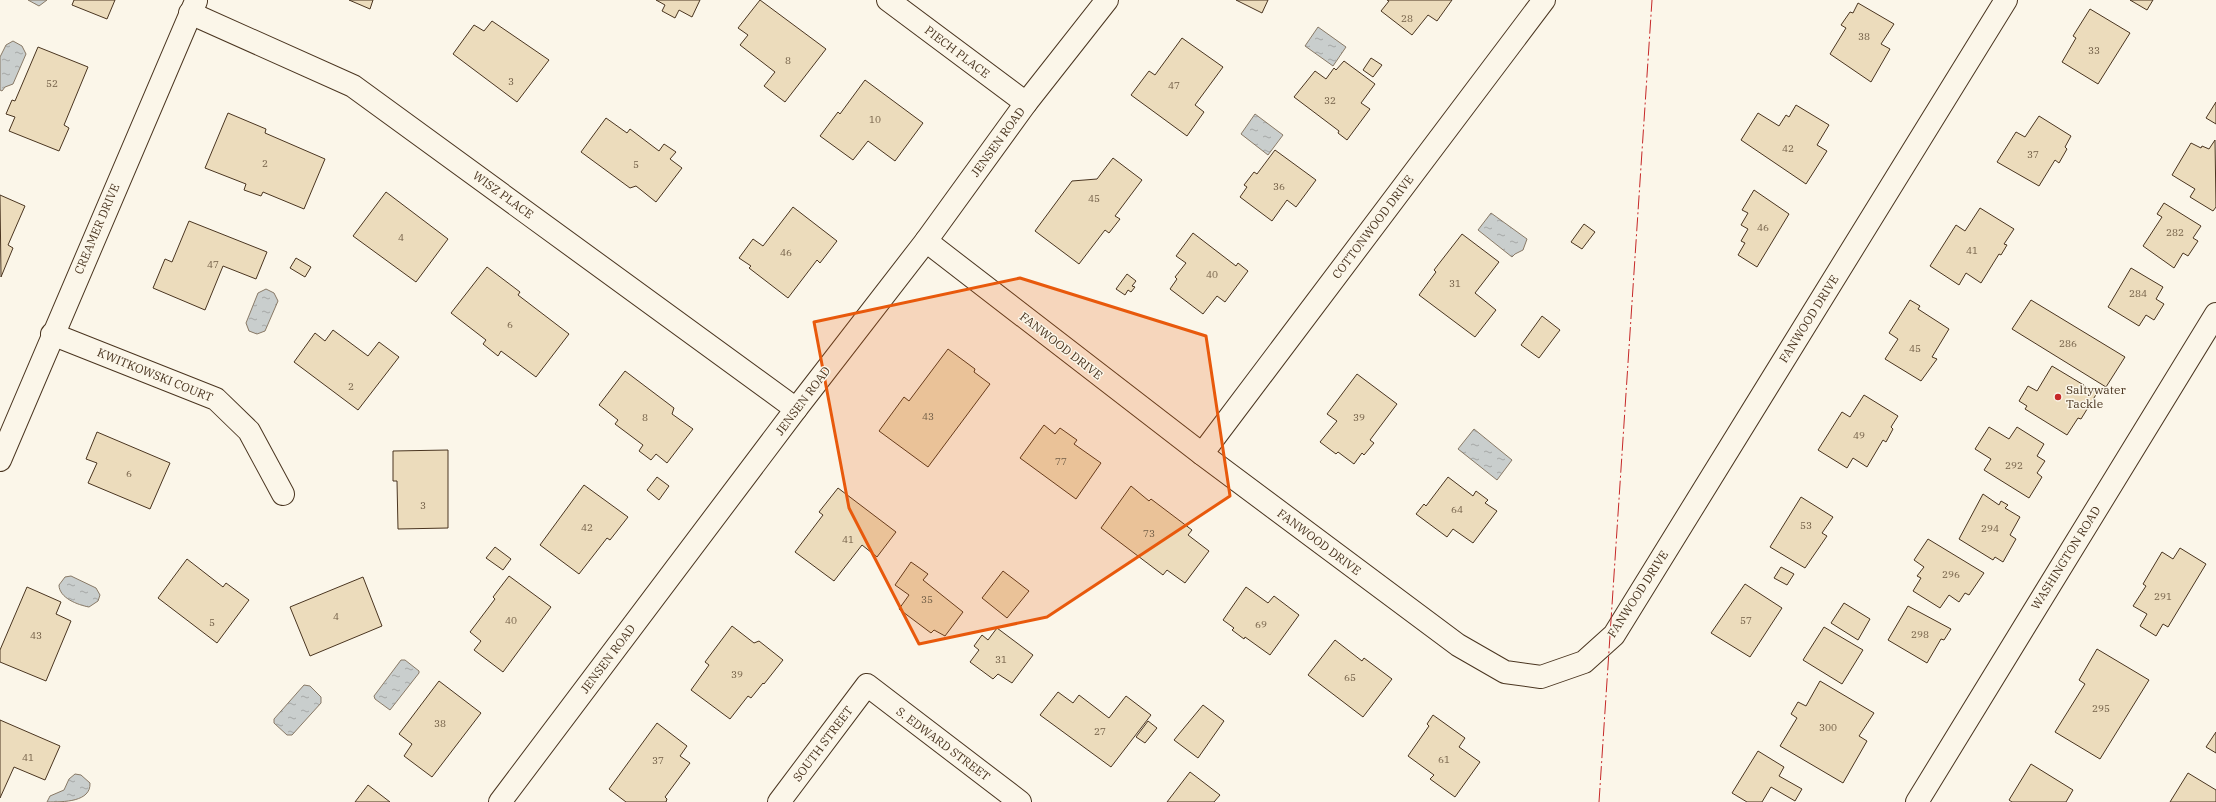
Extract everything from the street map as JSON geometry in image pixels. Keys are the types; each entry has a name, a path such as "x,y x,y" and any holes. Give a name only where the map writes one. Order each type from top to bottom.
{"street":[{"name":"PIECH PLACE","path":"888,0 1026,103"},
{"name":"JENSEN ROAD","path":"500,802 796,410 926,241 1026,103 1107,0"},
{"name":"COTTONWOOD DRIVE","path":"1202,454 1544,0"},
{"name":"FANWOOD DRIVE","path":"926,241 1202,454 1458,645 1505,672 1541,677 1584,662 1614,635 2006,0"},
{"name":"CREAMER DRIVE","path":"0,460 52,334 193,7"},
{"name":"WISZ PLACE","path":"193,7 353,86 796,410"},
{"name":"WASHINGTON ROAD","path":"1917,802 2216,314"},
{"name":"KWITKOWSKI COURT","path":"52,334 216,399 249,431 283,494"},
{"name":"SOUTH STREET","path":"779,802 867,685"},
{"name":"S. EDWARD STREET","path":"867,685 1020,802"}],"highlighted area":[{"path":"1020,278 1206,336 1230,496 1047,617 919,644 849,508 814,322"}],"water":[{"path":"28,0 47,0 39,6"},
{"path":"1318,27 1346,47 1333,66 1305,46"},
{"path":"13,41 22,46 26,54 13,84 5,87 2,91 0,90 0,57 6,45"},
{"path":"1255,114 1283,135 1268,155 1241,134"},
{"path":"1491,213 1527,239 1523,250 1512,257 1478,230"},
{"path":"266,289 274,293 278,301 265,331 257,334 249,331 246,323 258,293"},
{"path":"1474,429 1512,460 1497,480 1458,449"},
{"path":"71,576 96,588 100,595 98,601 89,607 75,603 62,594 59,585 65,577"},
{"path":"401,660 405,660 419,671 419,673 390,710 375,699 374,696"},
{"path":"304,685 310,686 321,697 321,703 292,735 287,735 274,723 274,719"},
{"path":"75,774 81,775 90,783 86,794 75,800 47,802 50,796 64,790 69,779"}],"building":[{"path":"74,0 115,0 107,19 72,5"},
{"path":"349,0 373,0 370,9"},
{"path":"656,0 700,0 692,17 679,10 675,18 662,11 665,5"},
{"path":"760,0 826,49 785,102 764,86 775,72 740,45 748,35 738,28"},
{"path":"1236,0 1268,0 1262,13"},
{"path":"1387,0 1452,0 1437,21 1428,15 1412,35 1381,11 1389,1"},
{"path":"2130,0 2153,0 2147,10"},
{"path":"1858,3 1894,24 1881,44 1890,49 1871,82 1830,54 1846,28 1841,25 1850,12 1853,13"},
{"path":"2090,9 2130,33 2098,84 2062,62 2076,38 2073,36"},
{"path":"492,21 549,60 517,102 453,54 474,25 484,31"},
{"path":"1182,38 1223,67 1195,105 1204,112 1187,136 1131,95 1149,71 1155,75"},
{"path":"38,47 88,67 64,125 69,128 59,151 9,131 15,117 6,114 12,100 15,101"},
{"path":"1371,58 1382,65 1373,77 1363,70"},
{"path":"1344,61 1375,84 1361,103 1370,109 1347,140 1338,133 1339,131 1294,97 1315,71 1326,79 1334,68 1336,70"},
{"path":"865,80 923,123 895,161 868,141 853,160 820,136 838,112 840,114"},
{"path":"2216,102 2216,124 2206,118"},
{"path":"1796,105 1829,125 1817,145 1827,151 1806,184 1741,140 1758,113 1779,126 1786,115 1789,117"},
{"path":"228,113 266,129 265,133 325,159 304,209 263,192 261,196 244,190 246,184 205,168"},
{"path":"2039,116 2071,136 2065,147 2067,149 2059,163 2055,160 2039,186 1997,162 2016,132 2025,137"},
{"path":"606,118 627,133 630,129 659,151 664,144 676,152 670,159 682,168 656,202 636,186 630,188 581,152"},
{"path":"2215,140 2216,207 2213,211 2190,197 2195,189 2172,175 2191,143 2201,148 2202,146 2209,149"},
{"path":"1275,150 1316,180 1296,207 1287,200 1272,221 1240,197 1247,187 1244,185 1254,172 1257,174"},
{"path":"1113,158 1142,180 1115,216 1120,219 1109,233 1105,230 1079,264 1035,231 1072,181 1097,179"},
{"path":"1754,190 1789,214 1757,267 1738,255 1745,243 1741,241 1748,229 1741,225 1748,213 1742,210"},
{"path":"386,192 448,239 416,282 353,236"},
{"path":"0,195 25,206 8,245 13,248 1,277"},
{"path":"2164,203 2201,226 2193,238 2198,241 2188,256 2183,253 2174,268 2143,246 2162,217 2157,214"},
{"path":"793,207 837,241 820,263 817,260 788,298 749,268 751,266 739,258 753,239 763,246"},
{"path":"1980,208 2014,229 2004,244 2007,245 2001,255 1999,254 1981,283 1966,273 1959,285 1930,266 1956,225 1965,231"},
{"path":"189,221 267,252 256,279 223,266 205,310 153,288 165,259 172,262"},
{"path":"1584,224 1595,232 1582,249 1571,242"},
{"path":"1193,233 1236,266 1238,263 1248,271 1225,302 1217,296 1203,314 1170,289 1177,279 1175,277 1186,263 1176,256"},
{"path":"1462,234 1499,262 1475,293 1496,310 1475,337 1419,295 1436,272 1434,270"},
{"path":"296,258 311,267 305,277 290,268"},
{"path":"487,267 520,292 518,295 569,334 536,377 501,351 498,356 483,344 486,340 451,313"},
{"path":"2131,268 2163,287 2156,299 2164,304 2154,320 2146,315 2139,326 2108,307"},
{"path":"1127,274 1136,281 1132,286 1135,287 1131,292 1128,290 1125,295 1116,289"},
{"path":"1910,300 1920,306 1918,309 1949,329 1932,357 1937,359 1921,381 1885,359 1898,339 1889,333"},
{"path":"2031,300 2125,357 2106,387 2012,329"},
{"path":"1542,316 1560,330 1539,358 1521,345"},
{"path":"333,330 368,356 379,342 399,357 358,410 294,362 315,333 325,341"},
{"path":"948,349 975,369 974,372 990,384 928,467 879,431 904,397 909,401"},
{"name":"Saltywater Tackle","path":"2052,366 2097,393 2081,419 2078,418 2067,435 2025,409 2027,406 2019,401 2028,386 2037,391"},
{"path":"625,371 674,408 672,414 693,429 667,463 656,454 651,460 639,451 643,445 615,424 618,420 599,405"},
{"path":"1357,374 1397,404 1370,440 1374,443 1364,455 1362,453 1354,464 1338,452 1336,454 1320,442 1337,421 1327,414"},
{"path":"1864,395 1898,416 1891,427 1893,429 1886,442 1883,440 1867,467 1853,458 1847,468 1818,450 1842,412 1850,417"},
{"path":"1044,425 1055,434 1060,428 1077,440 1074,444 1101,463 1076,499 1020,458"},
{"path":"1989,427 2009,439 2017,427 2044,444 2037,456 2045,461 2037,473 2042,477 2029,498 1984,470 1991,459 1975,449"},
{"path":"97,432 170,463 150,509 88,483 97,463 86,459"},
{"path":"448,450 448,528 398,529 397,481 393,481 393,451"},
{"path":"657,477 669,486 659,500 647,490"},
{"path":"1448,477 1473,496 1476,491 1488,500 1485,503 1497,511 1473,543 1453,529 1447,537 1416,514 1424,504 1426,506"},
{"path":"584,485 628,517 610,540 607,538 579,574 540,545"},
{"path":"1131,486 1149,501 1151,499 1192,530 1188,535 1209,551 1185,583 1167,570 1163,575 1101,528"},
{"path":"838,488 896,532 877,557 862,545 834,581 795,552 823,515 819,512"},
{"path":"1983,494 1999,505 2001,501 2008,505 2005,508 2020,517 2010,535 2016,539 2003,562 1995,557 1993,560 1959,539"},
{"path":"1801,497 1833,517 1822,533 1827,536 1805,568 1770,547"},
{"path":"1928,539 1984,573 1969,595 1965,593 1959,602 1949,595 1940,608 1913,591 1921,578 1917,576 1924,567 1914,560"},
{"path":"495,547 511,559 503,570 486,558"},
{"path":"2180,548 2206,564 2168,627 2163,624 2156,636 2140,626 2147,614 2133,606 2146,586 2143,584 2162,552 2173,559"},
{"path":"187,559 223,587 226,583 249,600 217,643 158,598"},
{"path":"911,562 928,574 923,580 963,612 945,636 934,630 931,633 899,609 909,595 895,585"},
{"path":"1781,567 1794,574 1787,585 1774,578"},
{"path":"1003,571 1029,591 1007,618 982,598"},
{"path":"509,576 551,607 503,672 474,650 481,641 470,632 495,599 493,597"},
{"path":"363,577 382,626 310,656 290,607"},
{"path":"1745,584 1782,608 1750,657 1711,633"},
{"path":"27,587 61,602 56,614 71,621 46,681 0,662 0,650"},
{"path":"1246,587 1268,603 1274,596 1299,615 1270,655 1245,637 1244,639 1232,630 1234,628 1223,620"},
{"path":"1844,603 1870,619 1858,640 1831,623"},
{"path":"1908,606 1951,629 1944,640 1941,639 1927,663 1888,640"},
{"path":"732,626 754,643 759,641 783,660 751,698 748,696 730,719 691,690 709,665 705,662"},
{"path":"1824,627 1863,650 1842,684 1803,660"},
{"path":"997,628 1033,655 1012,683 998,674 993,679 970,662 979,650 974,646 982,635 988,640"},
{"path":"1335,640 1362,661 1364,658 1392,679 1363,717 1308,675"},
{"path":"2097,649 2149,680 2100,759 2055,732 2085,684 2079,680"},
{"path":"439,681 481,713 432,777 404,756 412,744 399,734"},
{"path":"1820,681 1874,713 1859,736 1867,741 1843,783 1780,746 1797,718 1791,714 1798,702 1806,706"},
{"path":"1058,692 1073,703 1079,695 1109,718 1126,696 1151,715 1111,767 1040,715"},
{"path":"1203,705 1224,721 1198,758 1174,740"},
{"path":"1433,715 1465,738 1459,747 1480,762 1455,797 1430,779 1434,775 1408,756 1429,726 1427,724"},
{"path":"0,720 60,746 45,780 14,767 0,798"},
{"path":"1148,721 1157,728 1145,743 1136,737"},
{"path":"657,723 687,746 680,756 690,763 665,797 667,799 666,802 626,802 609,789"},
{"path":"2216,732 2216,753 2206,747"},
{"path":"1758,751 1784,767 1779,776 1802,789 1795,801 1771,787 1762,802 1747,802 1732,793"},
{"path":"2031,764 2073,790 2066,802 2012,802 2009,800"},
{"path":"1190,772 1220,795 1214,802 1167,802"},
{"path":"2188,773 2216,790 2216,802 2170,802"},
{"path":"368,785 390,802 355,802"}],"power":[{"path":"1599,802 1652,0"}],"place":[{"name":"Saltywater Tackle","path":"2058,397"}]}
